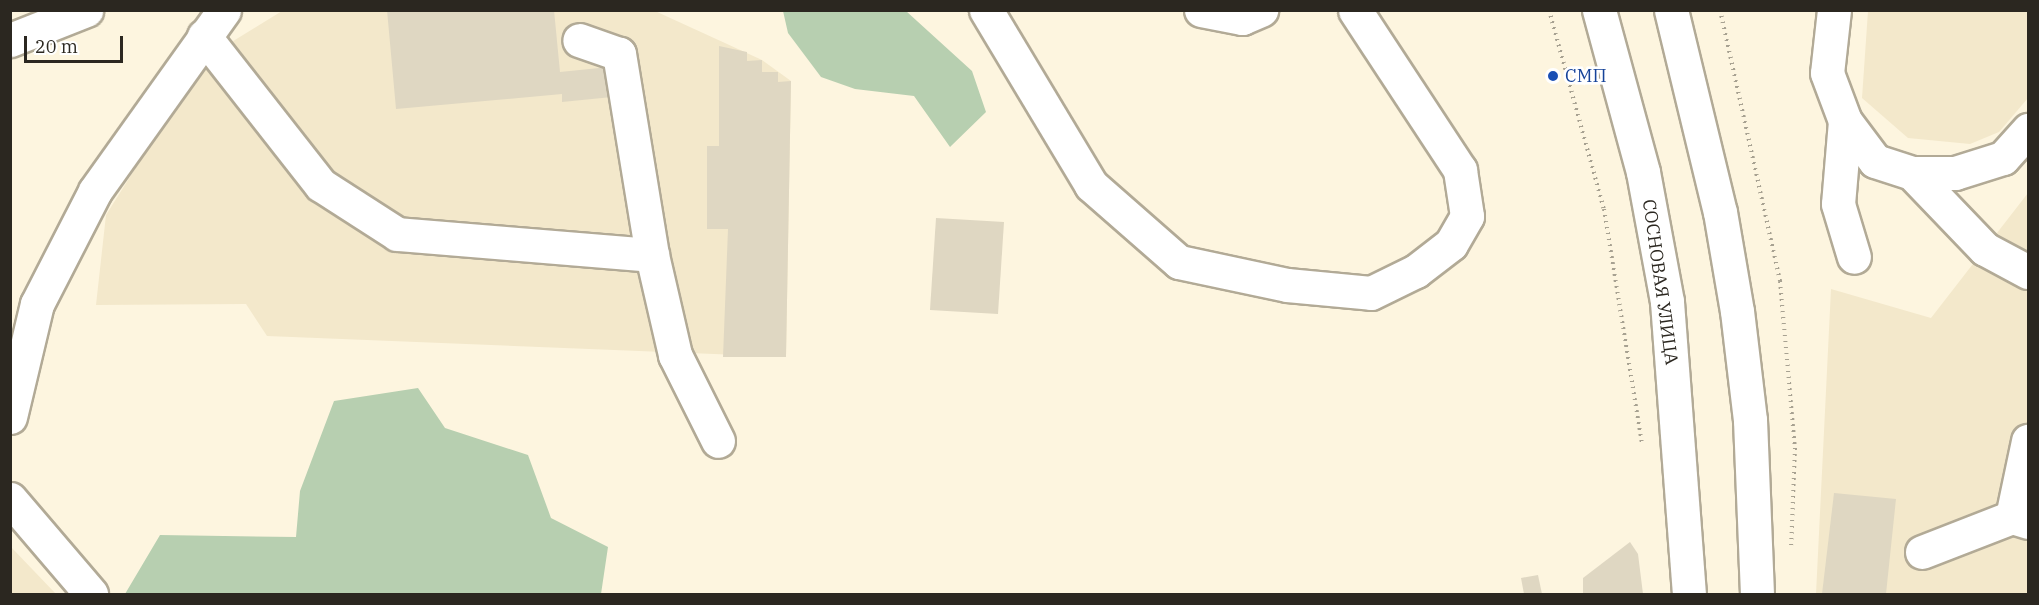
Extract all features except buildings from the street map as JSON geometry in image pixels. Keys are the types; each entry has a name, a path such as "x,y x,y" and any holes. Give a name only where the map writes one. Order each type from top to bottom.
{"main road":[{"path":"10,40 86,10"},
{"path":"10,417 37,304 95,191 224,10"},
{"path":"986,10 1091,185 1179,262 1287,285 1371,293 1416,271 1451,244 1467,216 1460,170 1355,10"},
{"path":"1201,10 1242,18 1261,10"},
{"name":"СОСНОВАЯ УЛИЦА","path":"1599,10 1643,172 1667,302 1689,594"},
{"path":"1671,10 1720,212 1737,311 1750,420 1757,594"},
{"path":"1834,10 1827,73 1845,121 1875,161 1912,173 1955,172 2003,158 2028,130"},
{"path":"204,36 321,185 397,234 652,255"},
{"path":"579,40 619,54 652,255 675,355 718,441"},
{"path":"1845,121 1838,204 1854,257"},
{"path":"1912,173 1985,249 2028,272"},
{"path":"1922,552 2020,519 2028,441"},
{"path":"10,499 91,594"}],"path":[{"path":"1549,10 1604,209 1643,452"}],"shaded area":[{"path":"282,11 655,11 762,60 791,81 786,357 267,336 246,304 96,305 106,215 204,59"},
{"path":"1868,11 2028,11 2028,98 1999,132 1970,144 1908,138 1862,98"},
{"path":"2028,193 2028,594 1816,594 1831,289 1931,318"},
{"path":"11,547 56,594 11,594"}],"green space":[{"path":"783,11 906,11 972,71 986,112 950,147 914,96 855,89 821,77 788,33"},
{"path":"418,388 445,428 528,455 551,518 608,547 601,594 125,594 160,535 296,537 300,491 334,401"}],"place":[{"name":"СМП","path":"1553,76"}]}
